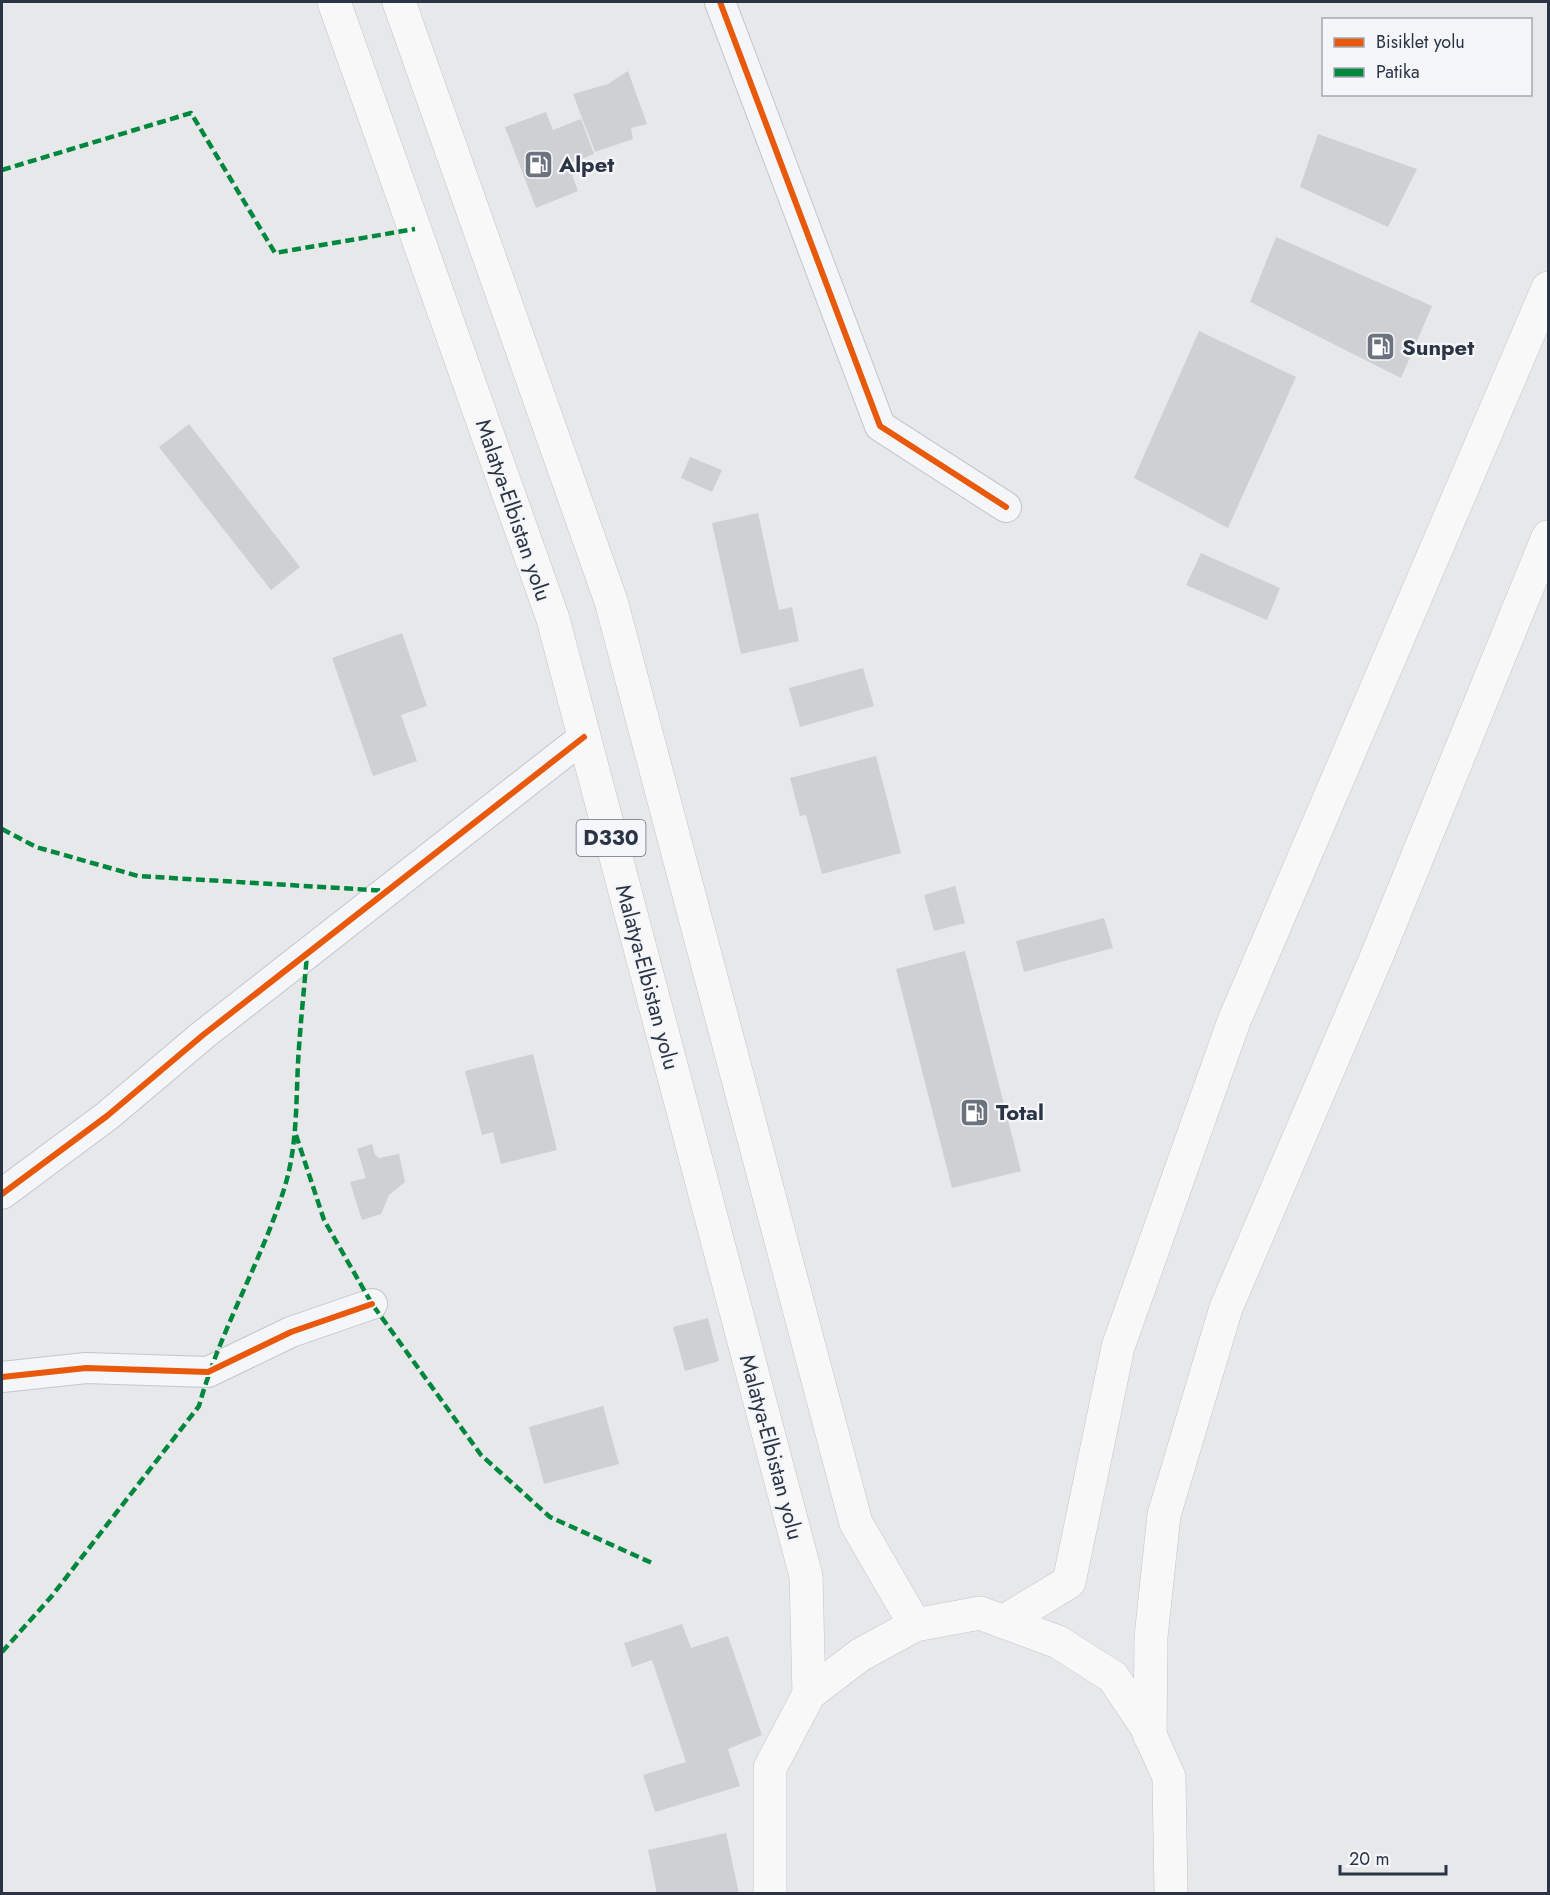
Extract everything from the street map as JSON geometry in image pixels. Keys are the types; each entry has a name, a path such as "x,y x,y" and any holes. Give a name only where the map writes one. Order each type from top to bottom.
{"main road":[{"name":"Malatya-Elbistan yolu","path":"334,2 553,619 806,1576 810,1694"},
{"name":"D330","path":"399,2 611,601 856,1523 915,1625"},
{"path":"1003,1622 1069,1582 1118,1347 1234,1021 1548,288"},
{"path":"1150,1736 1151,1637 1164,1515 1226,1308 1381,947 1548,537"},
{"path":"770,1893 770,1768 810,1694 860,1655 915,1625 980,1613 1058,1642 1113,1677 1150,1736 1169,1778 1171,1893"}],"street":[{"path":"720,2 880,426 1006,507"},
{"path":"2,1194 107,1116 203,1035 584,737"},
{"path":"2,1377 86,1368 208,1372 291,1332 372,1304"}],"building":[{"path":"628,71 647,124 631,128 633,139 595,152 573,94 608,84"},
{"path":"546,112 553,130 581,119 594,154 568,164 578,191 536,208 505,127"},
{"path":"1318,134 1417,169 1388,227 1300,187"},
{"path":"1276,237 1432,306 1401,378 1250,302"},
{"path":"1199,331 1296,377 1228,528 1134,478"},
{"path":"189,424 300,567 271,590 159,447"},
{"path":"690,457 722,470 712,492 681,478"},
{"path":"758,513 779,610 792,607 799,641 741,654 712,523"},
{"path":"1201,553 1280,588 1267,620 1186,585"},
{"path":"402,633 427,706 401,715 417,761 373,776 332,658"},
{"path":"863,668 874,706 800,727 789,688"},
{"path":"876,756 901,853 822,874 806,815 800,816 790,778"},
{"path":"955,886 965,923 934,931 924,895"},
{"path":"1104,918 1113,948 1024,972 1016,941"},
{"path":"965,951 1021,1171 952,1188 896,969"},
{"path":"533,1054 557,1150 501,1164 493,1132 482,1135 465,1071"},
{"path":"372,1144 375,1155 379,1158 399,1154 405,1182 389,1195 381,1214 362,1220 350,1182 366,1178 357,1149"},
{"path":"708,1318 719,1361 685,1371 673,1327"},
{"path":"603,1406 619,1464 544,1484 529,1427"},
{"path":"682,1624 691,1648 728,1636 762,1735 728,1749 740,1786 655,1812 643,1775 686,1762 652,1660 632,1667 624,1643"},
{"path":"726,1833 739,1894 657,1894 648,1850"}],"marked path":[{"path":"2,170 191,113 275,253 415,229"},
{"path":"2,829 36,847 138,876 389,891"},
{"path":"2,1652 51,1597 199,1406 218,1350 276,1214 289,1171 295,1125 307,954"},
{"path":"296,1135 324,1220 372,1304 481,1455 550,1517 652,1563"}],"cycle path":[{"path":"720,2 880,426 1006,507"},
{"path":"2,1194 107,1116 203,1035 584,737"},
{"path":"2,1377 86,1368 208,1372 291,1332 372,1304"}],"place":[{"name":"Alpet","path":"538,164"},
{"name":"Sunpet","path":"1381,347"},
{"name":"Total","path":"975,1112"}]}
